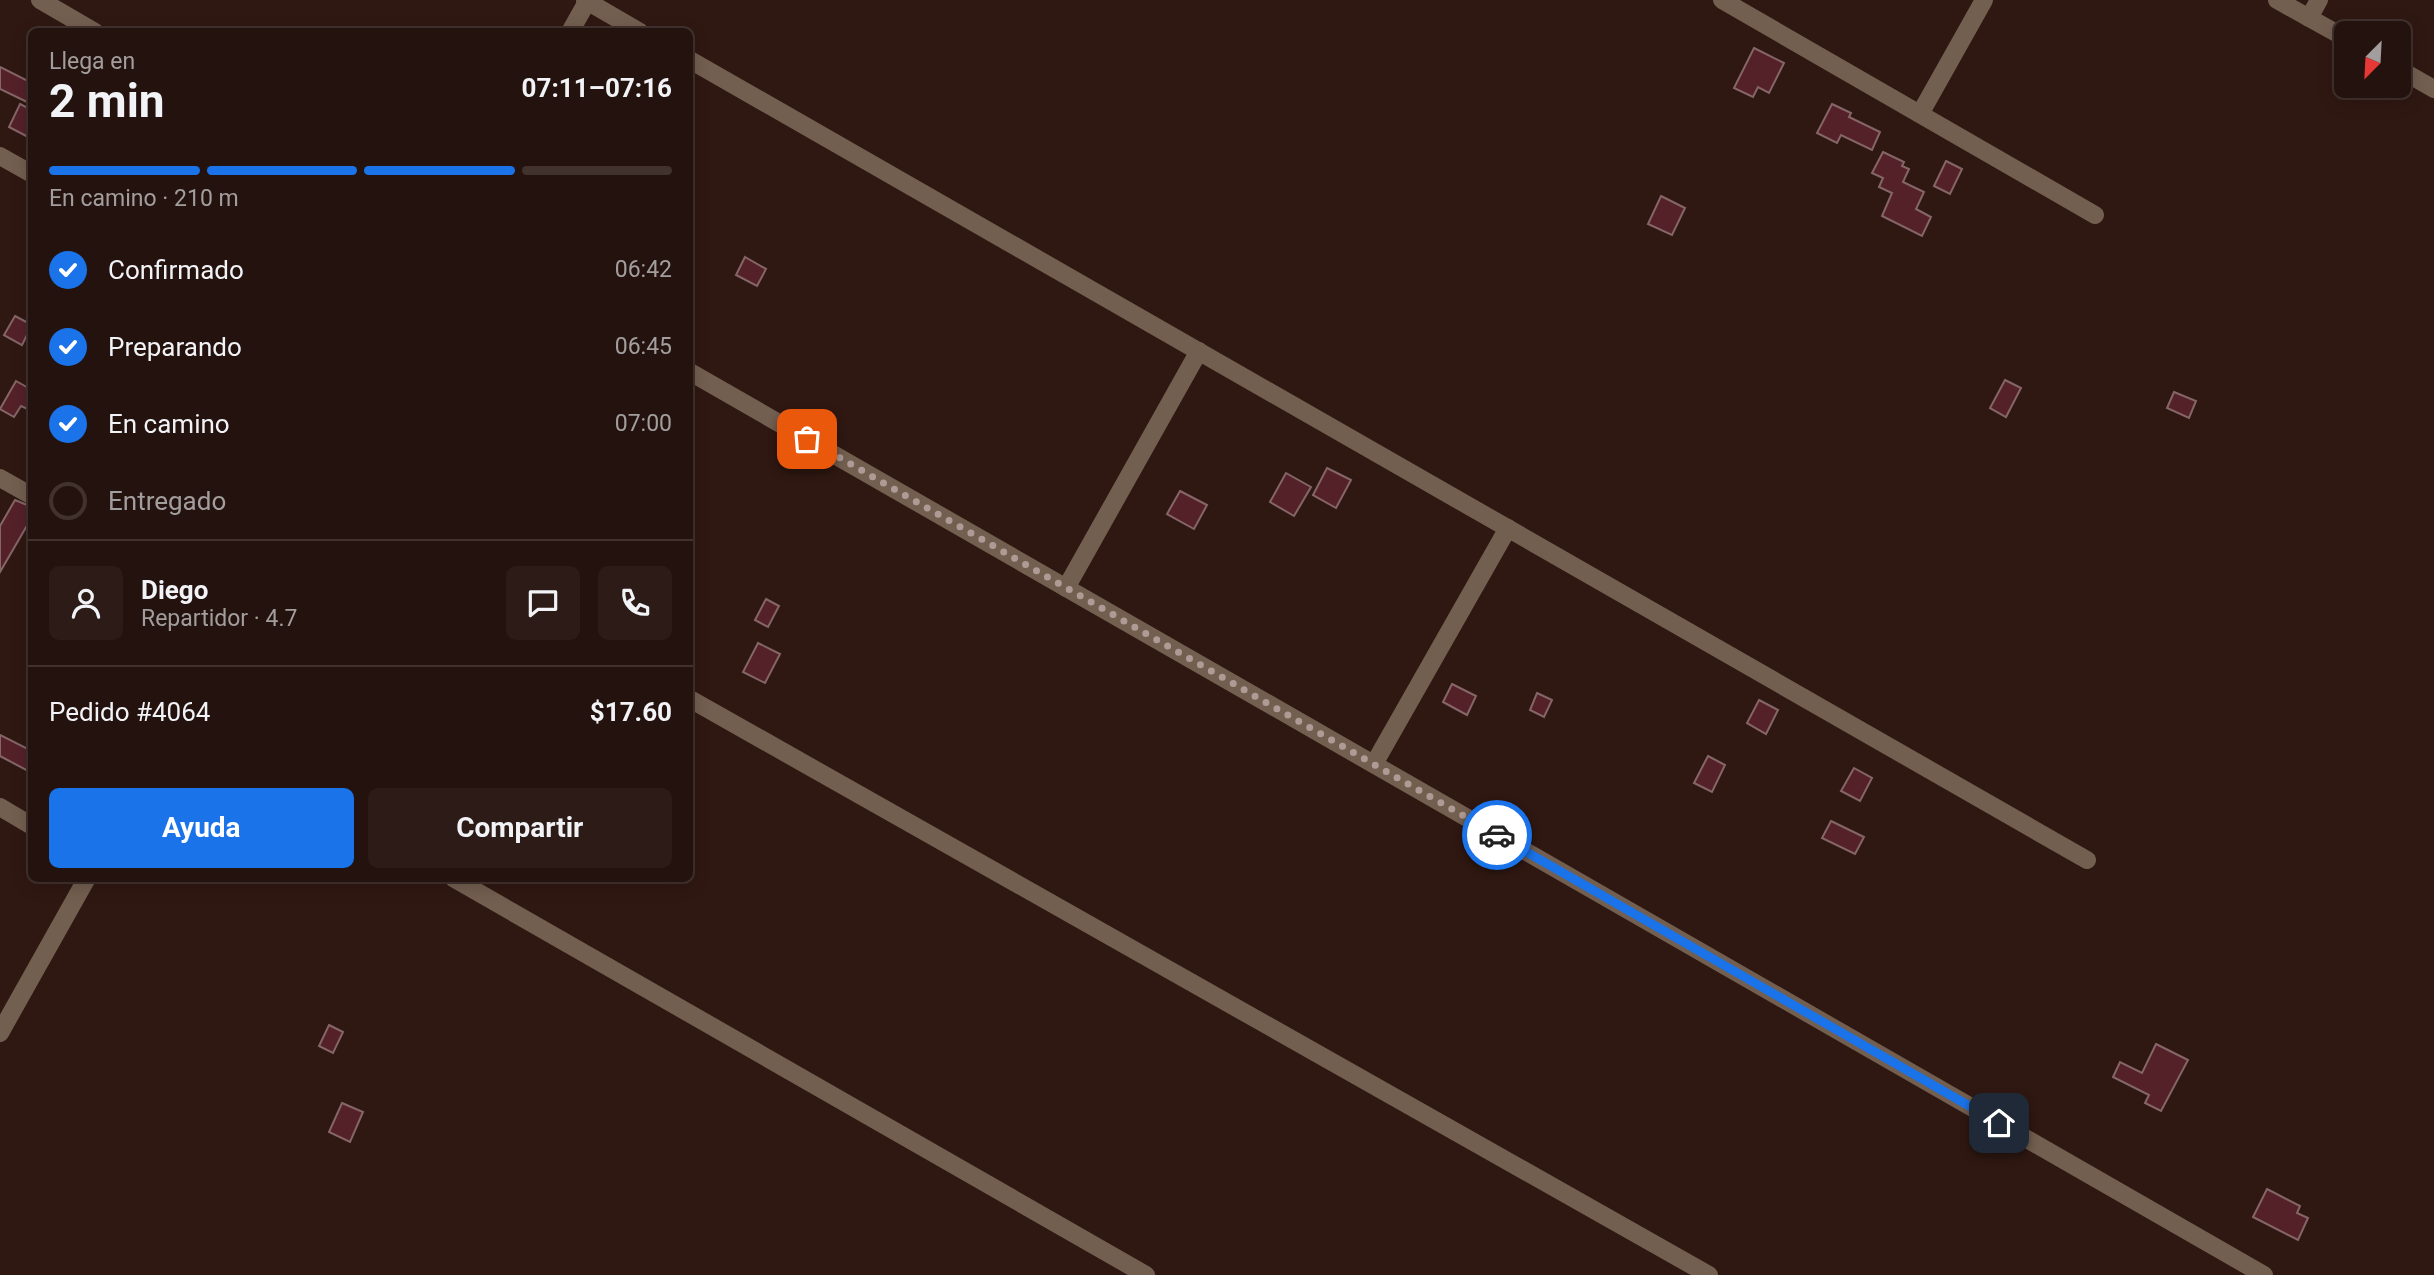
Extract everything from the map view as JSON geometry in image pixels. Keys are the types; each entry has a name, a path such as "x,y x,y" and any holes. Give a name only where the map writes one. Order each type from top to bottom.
{"street":[{"path":"40,0 88,28"},
{"path":"1722,0 2095,215"},
{"path":"1920,114 1984,0"},
{"path":"2277,0 2334,32"},
{"path":"2309,18 2319,0"},
{"path":"572,28 587,1 633,28"},
{"path":"693,62 2088,860"},
{"path":"2412,76 2434,89"},
{"path":"0,156 28,172"},
{"path":"1066,588 1199,351"},
{"path":"693,374 2264,1275"},
{"path":"0,478 28,494"},
{"path":"1374,764 1507,528"},
{"path":"693,701 1709,1275"},
{"path":"0,807 28,824"},
{"path":"0,1033 85,882"},
{"path":"460,882 1146,1275"}],"building":[{"path":"1754,48 1784,63 1769,93 1758,87 1753,97 1734,88"},
{"path":"0,67 28,81 27,102 0,89"},
{"path":"20,104 28,108 28,137 9,127"},
{"path":"1832,104 1851,113 1849,117 1880,132 1872,150 1841,135 1837,143 1817,133"},
{"path":"1883,152 1904,162 1902,166 1909,169 1903,182 1924,192 1916,209 1931,217 1922,236 1882,216 1892,193 1879,187 1883,178 1872,173"},
{"path":"1946,161 1962,169 1950,194 1934,186"},
{"path":"1661,196 1685,208 1672,235 1648,224"},
{"path":"745,257 766,269 757,286 736,275"},
{"path":"15,316 28,323 28,333 22,345 4,335"},
{"path":"2005,380 2021,388 2006,417 1990,408"},
{"path":"16,381 28,388 28,409 21,406 14,417 0,409"},
{"path":"2174,392 2196,401 2189,418 2167,408"},
{"path":"1327,468 1351,480 1336,508 1313,495"},
{"path":"1286,473 1311,487 1294,516 1270,502"},
{"path":"1180,491 1207,505 1194,529 1167,514"},
{"path":"15,500 28,505 28,524 0,572 0,526"},
{"path":"766,599 779,606 768,627 755,620"},
{"path":"758,643 780,654 765,683 743,672"},
{"path":"1452,684 1476,696 1467,715 1443,702"},
{"path":"1537,693 1552,700 1544,717 1530,710"},
{"path":"1759,700 1778,710 1766,734 1747,723"},
{"path":"0,735 28,749 28,771 0,756"},
{"path":"1708,756 1725,765 1712,792 1694,783"},
{"path":"1854,768 1872,778 1860,801 1841,791"},
{"path":"1831,821 1864,837 1855,854 1822,838"},
{"path":"329,1025 343,1032 333,1053 319,1046"},
{"path":"2156,1044 2188,1060 2161,1111 2145,1103 2149,1095 2113,1077 2120,1062 2142,1073"},
{"path":"342,1103 363,1112 350,1142 329,1132"},
{"path":"2267,1189 2300,1206 2297,1213 2308,1218 2298,1240 2253,1217"}],"way so far":[{"path":"807,439 1497,835"}],"route":[{"path":"1497,835 1999,1123"}]}
